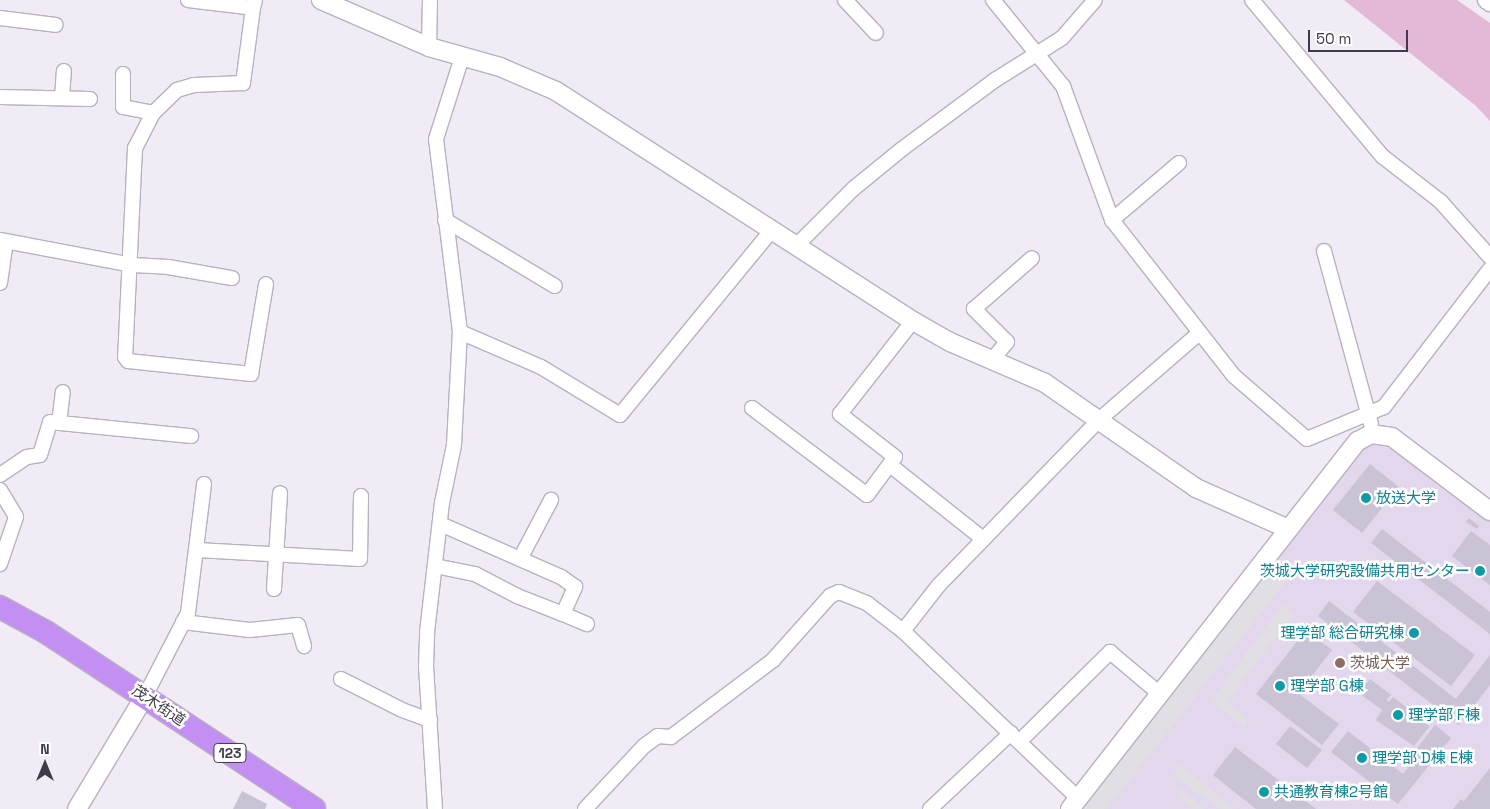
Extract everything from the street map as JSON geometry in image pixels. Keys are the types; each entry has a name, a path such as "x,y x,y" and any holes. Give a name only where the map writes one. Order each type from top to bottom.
{"highway":[{"name":"茂木街道","path":"0,607 46,632 314,809"}],"street":[{"path":"188,0 254,4 243,83 194,85 177,90 153,113 135,148 132,265 125,358 128,361 251,374 266,284"},
{"path":"322,0 429,47 509,71 556,91 913,321 950,342 1045,383 1100,419 1196,488 1288,529"},
{"path":"429,47 430,0"},
{"path":"844,0 876,33"},
{"path":"993,0 1063,86 1112,220 1198,334 1234,376 1307,439 1344,422 1370,414 1384,406 1490,269"},
{"path":"797,245 853,189 955,108 1074,27 1095,0"},
{"path":"1252,0 1382,156 1441,202 1490,257"},
{"path":"0,18 56,25"},
{"path":"435,809 426,657 440,524 454,446 460,332 436,139 462,57"},
{"path":"62,98 64,71"},
{"path":"123,74 123,107 153,113"},
{"path":"0,97 90,99"},
{"path":"1112,220 1179,163"},
{"path":"445,220 555,286"},
{"path":"460,332 541,367 620,415 772,230"},
{"path":"0,283 3,240 132,265 168,266 232,278"},
{"path":"1324,251 1370,414 1371,434"},
{"path":"993,359 1007,342 974,310 1032,258"},
{"path":"752,408 867,495 895,457 840,414 913,321"},
{"path":"903,631 939,585 1100,419 1198,334"},
{"path":"60,423 63,392"},
{"path":"0,475 26,457 40,455 50,422 191,436"},
{"path":"585,809 644,746 658,736 671,738 773,660 830,596 839,592 849,594 903,631 1016,737 1074,803 1358,441 1371,434 1392,437 1490,511"},
{"path":"890,465 983,539"},
{"path":"77,809 145,696 183,622 197,550 204,484"},
{"path":"0,490 16,517 0,564"},
{"path":"274,589 280,493"},
{"path":"197,550 360,559 361,496"},
{"path":"520,559 551,500"},
{"path":"440,524 561,577 575,587 563,614"},
{"path":"435,566 475,574 517,596 587,624"},
{"path":"183,622 250,630 298,625 304,646"},
{"path":"930,809 1016,737 1110,652 1160,694"},
{"path":"341,679 402,710 430,720"}],"shaded area":[{"path":"1344,0 1457,0 1490,23 1490,121 1476,106"},
{"name":"茨城大学","path":"1379,438 1490,517 1490,809 1077,809 1358,447"},
{"path":"1268,568 1287,580 1107,809 1081,809"},
{"path":"1282,605 1294,615 1243,680 1229,703 1248,720 1244,727 1211,701"},
{"path":"1179,764 1234,809 1220,809 1171,774"},
{"path":"1181,789 1205,809 1193,809 1173,794"}],"building":[{"name":"放送大学","path":"1370,464 1399,487 1362,533 1333,510"},
{"path":"1469,518 1479,526 1477,529 1466,522"},
{"path":"1382,529 1490,612 1490,634 1371,543"},
{"name":"茨城大学研究設備共用センター","path":"1471,531 1490,545 1490,585 1452,556"},
{"name":"理学部 総合研究棟","path":"1377,581 1475,655 1451,686 1353,612"},
{"path":"1329,601 1456,699 1490,655 1490,685 1459,725 1318,616"},
{"name":"理学部 G棟","path":"1306,630 1332,650 1307,682 1303,679 1294,690 1339,724 1322,745 1256,694"},
{"name":"理学部 F棟","path":"1370,679 1391,695 1386,700 1389,702 1393,697 1426,722 1429,727 1414,746 1376,720 1382,710 1359,693"},
{"name":"理学部 D棟 E棟","path":"1435,725 1451,738 1398,804 1331,752 1348,731 1403,774 1408,768 1404,765"},
{"path":"1290,726 1322,750 1307,768 1276,744"},
{"name":"共通教育棟2号館","path":"1235,747 1316,809 1256,809 1213,775"},
{"path":"1490,768 1490,809 1453,809 1461,799 1464,801"},
{"path":"242,791 267,804 265,809 233,809"}],"place":[{"name":"放送大学","path":"1366,498"},
{"name":"茨城大学研究設備共用センター","path":"1480,571"},
{"name":"理学部 総合研究棟","path":"1414,633"},
{"name":"茨城大学","path":"1340,663"},
{"name":"理学部 G棟","path":"1280,686"},
{"name":"理学部 F棟","path":"1398,715"},
{"name":"理学部 D棟 E棟","path":"1362,758"},
{"name":"共通教育棟2号館","path":"1264,792"}]}
